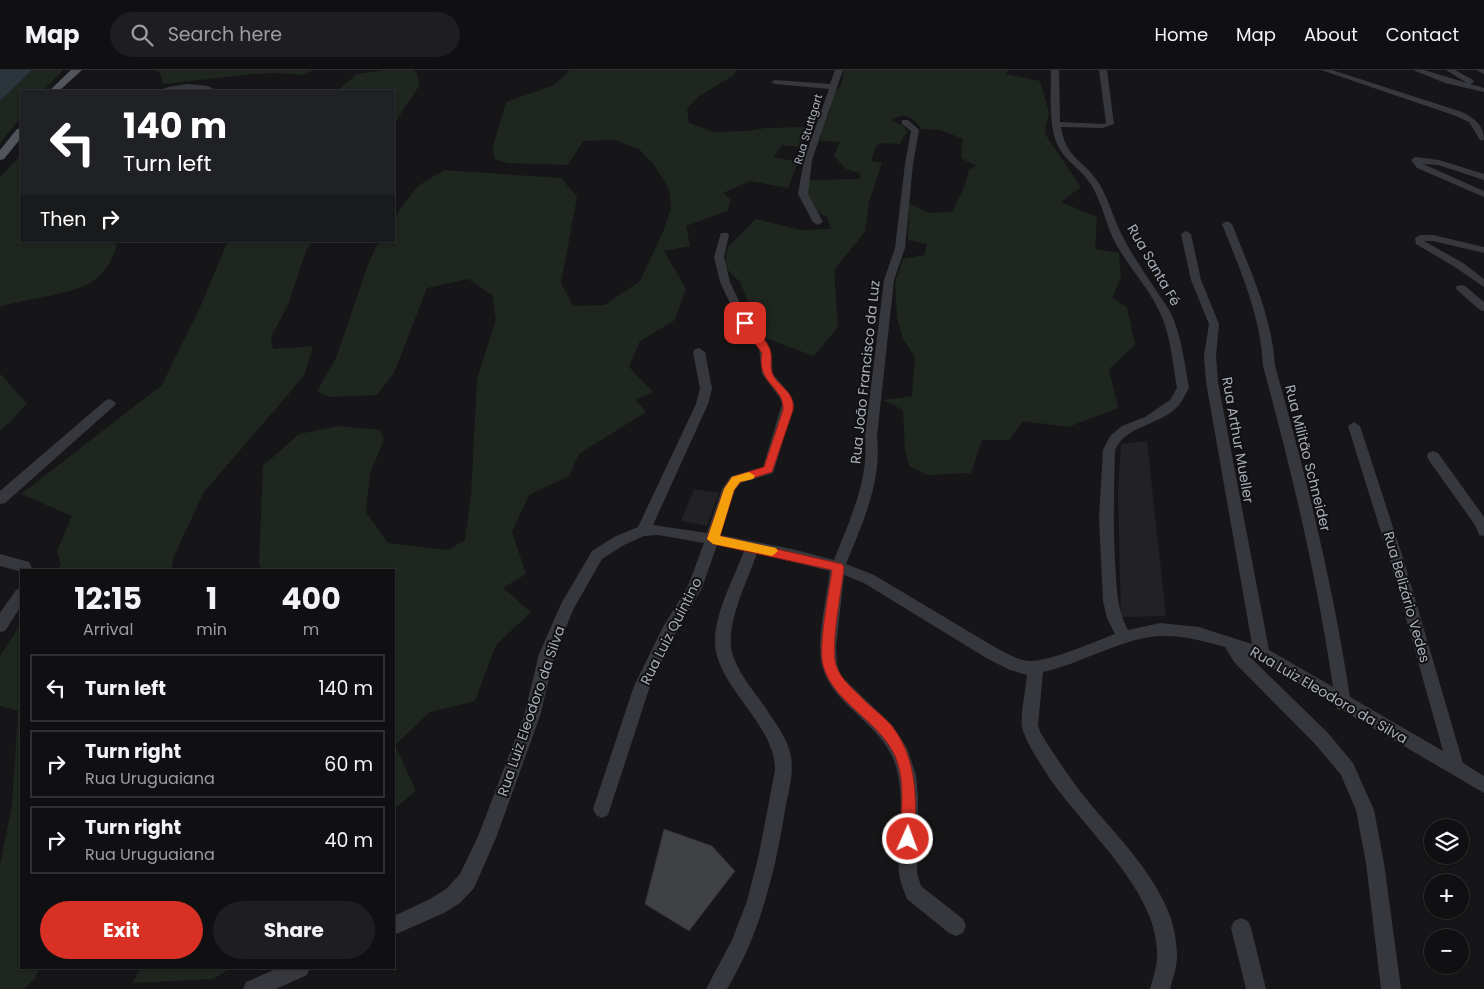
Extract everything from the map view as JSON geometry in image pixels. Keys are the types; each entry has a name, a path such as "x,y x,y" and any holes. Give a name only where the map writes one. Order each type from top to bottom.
{"main road":[{"path":"58,90 77,70"},
{"path":"0,156 20,132"}],"street":[{"name":"Rua Stuttgart","path":"818,222 803,194 808,160 839,70"},
{"name":"Rua Santa Fé","path":"1055,70 1058,135 1063,149 1070,160 1083,169 1095,184 1108,209 1117,236 1167,316 1174,338 1183,388 1174,403 1149,420 1126,429 1114,438 1109,450 1106,518 1110,601 1114,618 1124,638"},
{"path":"1057,124 1108,126 1107,92 1103,70"},
{"path":"1325,70 1459,114 1472,120 1483,138"},
{"path":"1417,70 1448,81 1483,89"},
{"path":"1450,70 1483,89"},
{"path":"1480,70 1484,72"},
{"path":"776,82 833,87"},
{"path":"170,90 204,87 212,90"},
{"name":"Rua João Francisco da Luz","path":"838,567 863,504 873,458 871,436 889,280 900,248 908,164 915,130 905,122"},
{"path":"1484,177 1439,163 1415,160 1420,166 1484,194"},
{"name":"Rua Militão Schneider","path":"1227,224 1260,310 1268,348 1269,366 1308,519 1338,662 1343,704"},
{"name":"Rua Arthur Mueller","path":"1186,234 1196,280 1214,324 1210,356 1212,382 1262,654"},
{"path":"713,539 729,489 736,479 768,470 789,402 770,378 764,364 766,353 761,342 745,323 722,276 719,256 724,235"},
{"path":"1483,282 1459,265 1419,242 1420,238 1433,238 1484,250"},
{"path":"1461,288 1484,308"},
{"path":"643,531 702,404 706,389 700,352"},
{"path":"0,499 110,403"},
{"name":"Rua Belizário Vedes","path":"1354,426 1397,561 1456,769"},
{"path":"1433,456 1481,523 1484,531"},
{"name":"Rua Luiz Eleodoro da Silva","path":"395,926 437,906 453,896 467,881 487,838 532,716 547,654 566,608 597,555 619,541 643,531 668,531 713,539 838,567 869,579 1000,658 1016,665 1036,667 1063,661 1124,638 1152,630 1171,629 1199,633 1230,642 1262,654 1343,704 1484,785"},
{"name":"Rua Luiz Quintino","path":"602,808 642,686 668,632 695,588 713,539"},
{"path":"716,989 732,965 750,924 771,840 782,779 783,757 774,737 739,684 723,650 722,634 752,547"},
{"path":"0,560 24,566 26,569"},
{"path":"838,567 828,647 829,664 835,680 886,730 901,754 907,775 909,796 908,873 914,892 956,926"},
{"path":"0,626 20,596"},
{"path":"1230,642 1239,657 1322,738 1347,769 1365,810 1375,863 1391,989"},
{"path":"1036,667 1030,725 1033,736 1068,790 1143,882 1155,905 1162,924 1167,953 1160,989"},
{"path":"1241,928 1256,989"},
{"path":"252,989 298,969"}],"shaded area":[{"path":"0,70 32,70 0,101"},
{"path":"32,70 63,70 44,90 20,90 20,118 0,143 0,101"},
{"path":"154,70 314,70 301,75 254,74 163,84 160,73"},
{"path":"383,70 413,70 417,73 419,86 395,122 395,90 338,90 357,74"},
{"path":"570,70 736,70 734,75 699,96 687,109 689,123 714,132 810,127 808,138 799,147 782,145 774,157 798,162 788,188 750,181 723,193 731,200 727,211 686,226 690,246 664,251 686,289 675,320 640,341 629,367 653,392 636,400 646,412 579,454 569,476 529,495 512,532 526,574 503,588 531,612 496,645 475,701 430,712 395,745 395,569 262,569 259,564 263,466 299,434 339,426 380,430 384,439 370,474 366,512 388,543 448,550 465,540 471,496 477,379 496,319 492,295 468,279 427,288 394,373 377,395 329,397 317,391 336,358 369,262 379,242 395,242 395,218 404,204 418,186 444,170 561,178 577,197 561,283 573,306 605,305 640,281 663,232 671,208 669,189 654,165 640,150 616,140 583,141 568,165 508,163 494,159 493,146 506,102 554,85"},
{"path":"844,70 1009,70 1006,74 1040,81 1049,112 1045,131 1047,137 1081,187 1061,202 1097,217 1095,249 1119,253 1121,277 1112,298 1127,307 1135,345 1109,369 1118,408 1068,427 1023,421 1009,440 982,440 971,473 927,475 909,466 905,450 903,410 883,400 912,396 915,357 903,339 897,317 895,283 903,259 925,255 927,244 908,240 909,203 929,213 952,212 965,185 969,170 976,166 961,158 963,139 940,130 921,129 915,121 904,116 891,120 902,125 908,132 900,144 880,143 875,148 871,161 882,163 869,202 865,232 834,270 838,327 814,356 765,338 740,282 724,266 728,247 756,219 801,230 830,229 828,218 817,211 810,203 807,193 807,180 860,179 860,173 846,169 834,156 840,142 820,141 833,94 841,86"},
{"path":"20,156 20,242 114,242 117,246 103,272 96,279 75,289 0,307 0,177"},
{"path":"228,242 313,242 307,248 288,305 271,337 273,349 313,346 304,376 204,492 173,558 172,569 58,569 61,565 57,551 72,516 21,494 162,385 201,305"},
{"path":"0,374 27,403 0,431"},
{"path":"1147,441 1166,616 1121,617 1118,495 1121,444"},
{"path":"694,489 719,493 707,526 681,521"},
{"path":"20,626 20,969 40,969 35,978 24,989 0,989 0,864 12,806 18,711 0,706 0,656"},
{"path":"395,745 416,791 395,808"},
{"path":"140,969 229,969 213,979 133,983"}],"building":[{"path":"664,829 712,846 735,871 689,931 645,904"}],"slow traffic":[{"path":"749,476 736,479 729,489 713,539 772,551"}],"route":[{"path":"745,323 761,342 766,353 764,364 770,378 786,395 789,402 788,410 768,470 736,479 729,489 713,539 792,555 838,567 828,647 829,664 835,680 886,730 901,754 907,775 909,796 908,839"}]}
